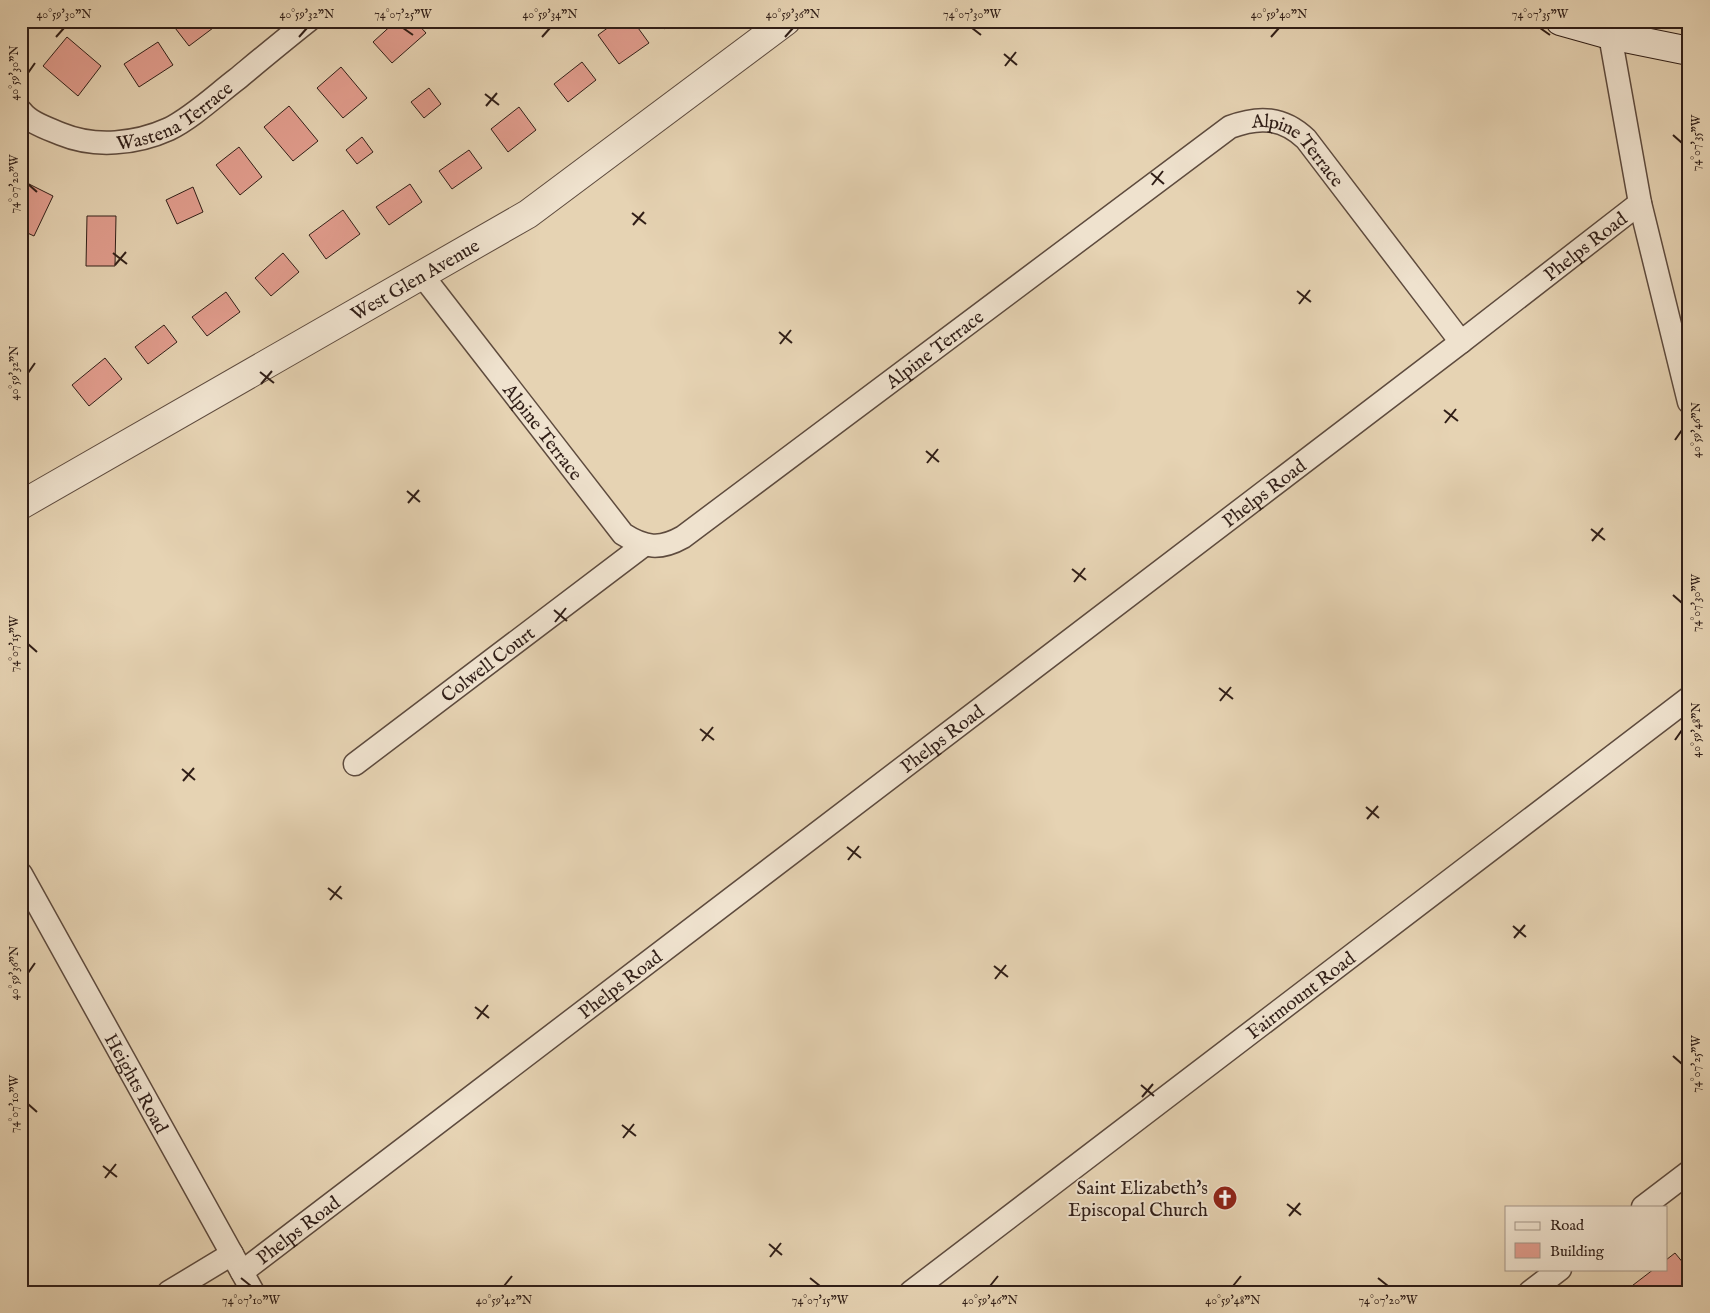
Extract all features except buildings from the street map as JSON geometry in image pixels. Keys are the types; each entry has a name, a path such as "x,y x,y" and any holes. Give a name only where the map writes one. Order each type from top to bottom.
{"street":[{"name":"Wastena Terrace","path":"22,113 41,126 68,137 94,142 121,142 148,137 170,128 202,107 308,21"},
{"name":"West Glen Avenue","path":"21,505 528,214 786,21"},
{"path":"1560,21 1610,28 1689,51"},
{"path":"1610,28 1640,203 1689,402"},
{"name":"Alpine Terrace","path":"422,275 624,534 636,543 658,546 672,543 683,537 1230,126 1248,120 1267,120 1285,124 1306,139 1461,342"},
{"name":"Phelps Road","path":"169,1292 237,1263 1461,342 1640,203"},
{"name":"Colwell Court","path":"355,764 644,545"},
{"name":"Fairmount Road","path":"911,1292 1689,698"},
{"name":"Heights Road","path":"21,874 253,1292"},
{"path":"1644,1206 1689,1172"},
{"path":"1530,1292 1559,1270"}],"place":[{"name":"Saint Elizabeth's Episcopal Church","path":"1225,1198"}]}
